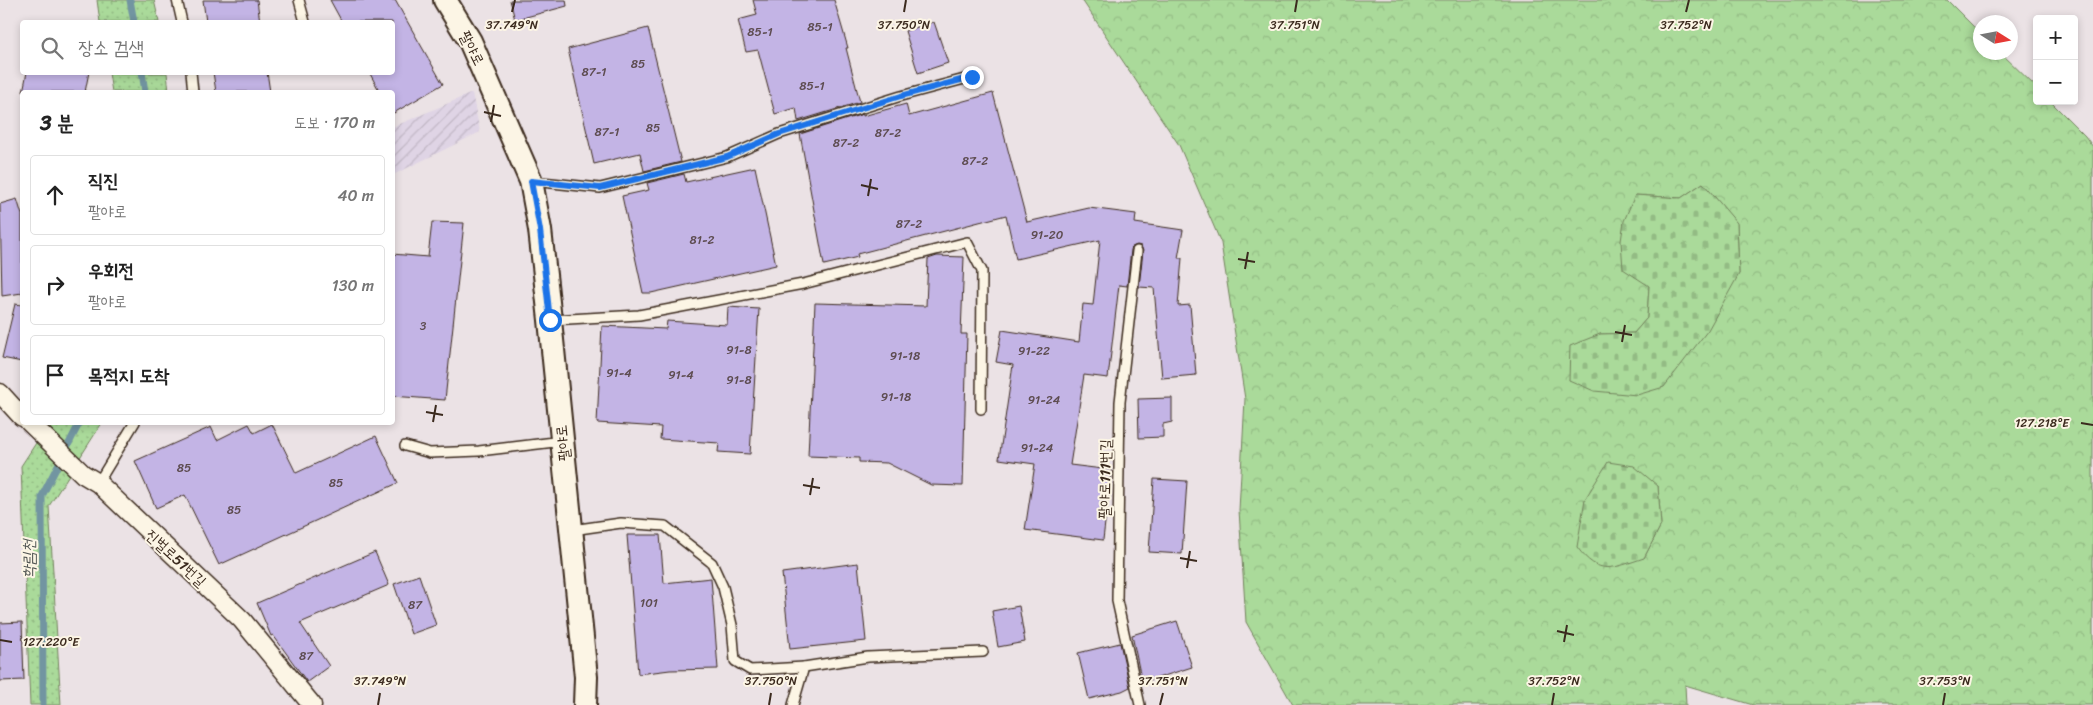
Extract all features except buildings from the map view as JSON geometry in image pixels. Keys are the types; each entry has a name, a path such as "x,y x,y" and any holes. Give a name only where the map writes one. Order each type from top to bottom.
{"street":[{"name":"팔야로","path":"445,0 470,41 531,181 540,230 563,441 586,677 585,705"},
{"path":"0,393 20,415"},
{"name":"진벌로51번길","path":"32,425 242,620 312,705"}],"lane":[{"path":"178,0 182,20"},
{"path":"299,0 304,20"},
{"path":"191,75 193,90"},
{"path":"531,181 600,188 727,157 779,134 901,96 972,77"},
{"path":"550,320 638,315 803,284 967,242 982,270 980,409"},
{"name":"팔야로111번길","path":"1137,251 1120,402 1117,601 1140,705"},
{"path":"90,479 133,425"},
{"path":"405,446 430,454 479,451 563,441"},
{"path":"572,530 621,523 665,526 712,562 726,596 732,625 735,661 750,670 804,667 868,657 983,652"},
{"path":"793,705 804,667"}],"shaded area":[{"path":"472,93 480,132 395,174 395,126"}],"green space":[{"path":"97,0 154,0 159,20 100,20"},
{"path":"1082,0 1947,0 1973,26 1973,60 2008,60 2033,84 2033,105 2054,105 2085,136 2093,147 2093,705 1753,705 1685,685 1686,705 1293,705 1246,622 1239,510 1245,399 1221,243 1179,145","holes":["1703,183 1737,224 1739,274 1569,380 1600,334 1634,333 1647,318 1649,286 1635,195 1681,198","1658,486 1661,525 1644,558"]},
{"path":"109,75 167,75 169,90 112,90"},
{"path":"1703,183 1737,223 1739,274 1708,330 1664,387 1637,395 1594,391 1569,380 1570,346 1600,334 1634,333 1647,318 1649,286 1623,269 1621,241 1624,221 1635,195 1681,198"},
{"path":"48,425 101,425 49,506 61,705 30,705 21,466"},
{"path":"1608,462 1634,466 1658,486 1661,525 1644,558 1624,565 1607,568 1592,563 1577,547 1585,499"}],"waterway":[{"name":"학림천","path":"130,0 134,20"},
{"name":"학림천","path":"142,75 145,90"},
{"name":"학림천","path":"43,705 42,496 78,425"}],"route":[{"path":"550,320 540,230 531,181 600,188 727,157 779,134 901,96 972,77"}]}
